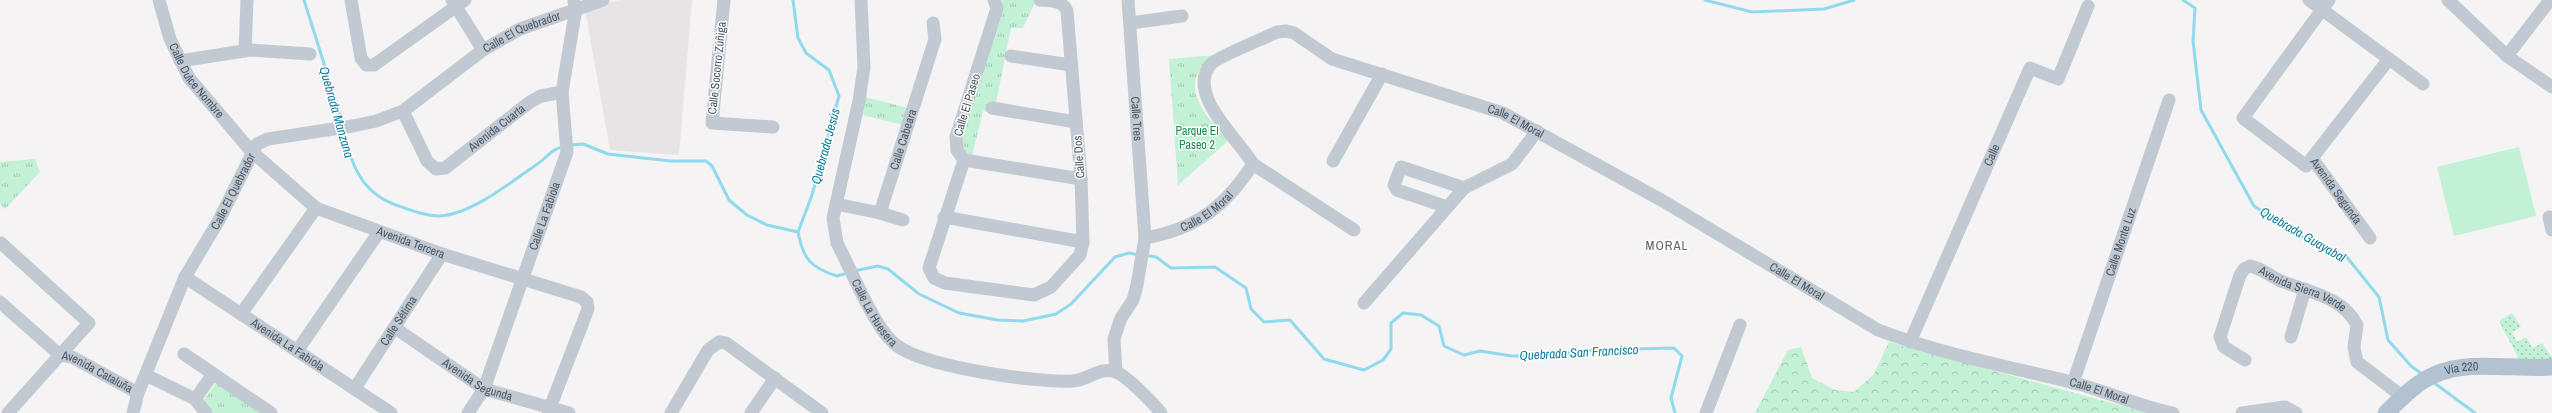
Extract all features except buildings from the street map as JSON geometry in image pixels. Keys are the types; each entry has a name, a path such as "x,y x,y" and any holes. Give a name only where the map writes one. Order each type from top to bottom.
{"main road":[{"name":"Vía 220","path":"2386,413 2409,392 2434,375 2458,367 2552,367"}],"street":[{"name":"Calle Dulce Nombre","path":"159,0 170,40 189,78 251,151"},
{"path":"245,51 247,0"},
{"path":"350,0 358,47 361,58 366,65 374,65 380,62 458,2 483,50"},
{"name":"Calle El Quebrador","path":"133,413 138,393 185,277 235,191 251,151 257,144 268,139 376,121 403,111 483,50 520,29 575,4 603,0"},
{"name":"Calle Socorro Zúñiga","path":"724,0 712,123 773,127"},
{"name":"Calle La Huesera","path":"861,0 864,67 859,101 836,204 833,230 837,243 882,328 896,345 913,354 949,366 1040,379 1074,381 1100,371 1116,372"},
{"name":"Calle El Paseo","path":"964,160 957,150 956,137 997,8 994,0"},
{"name":"Calle Dos","path":"944,217 929,268 934,278 945,283 1034,296 1043,293 1080,254 1083,242 1081,179 1065,6 1059,2 1040,0"},
{"name":"Calle Tres","path":"1128,0 1145,238"},
{"path":"2309,0 2325,5 2389,59 2424,84"},
{"path":"2448,0 2507,56 2552,87"},
{"path":"2507,56 2550,0"},
{"name":"Calle La Fabiola","path":"468,413 484,389 567,152 562,92 575,4"},
{"name":"Avenida Segunda","path":"2325,5 2243,118 2306,166 2312,158 2370,238"},
{"name":"Calle","path":"1910,342 2030,68 2058,79 2088,6"},
{"path":"1130,23 1182,16"},
{"name":"Calle Cabeara","path":"880,213 935,39 933,23"},
{"name":"Calle El Moral","path":"1145,238 1170,234 1190,225 1209,213 1237,189 1253,164 1247,152 1210,107 1204,90 1204,78 1211,64 1277,32 1286,31 1294,33 1332,58 1503,113 1677,209 1851,316 1878,330 1910,342 1977,361 2073,383 2173,413"},
{"path":"180,61 245,51 310,54"},
{"path":"1011,56 1071,65"},
{"path":"2312,158 2389,59"},
{"path":"1333,161 1382,74"},
{"name":"Avenida Cuarta","path":"403,111 426,161 436,169 445,168 530,102 541,96 562,92"},
{"name":"Calle Monte Luz","path":"2073,383 2169,100"},
{"path":"992,108 1076,122"},
{"path":"1364,303 1464,188 1512,164 1536,131"},
{"name":"Avenida Tercera","path":"251,151 316,208 442,254 581,297 587,302 588,309 550,411"},
{"path":"1081,179 964,160 944,217 1083,242"},
{"path":"1253,164 1354,230"},
{"path":"1447,207 1397,190 1394,185 1401,167 1464,188"},
{"path":"836,204 880,213 902,220"},
{"path":"241,314 316,208"},
{"path":"2549,217 2552,230"},
{"path":"297,351 379,232"},
{"path":"1145,238 1142,251 1141,268 1133,300 1121,318 1114,339 1116,372 1161,413"},
{"path":"0,302 60,355 89,323 1,243"},
{"name":"Calle Sétima","path":"355,388 442,254"},
{"name":"Avenida Sierra Verde","path":"2245,360 2224,347 2220,337 2244,269 2250,266 2256,267 2280,281 2326,297 2354,318 2358,331 2354,347 2357,362 2390,387 2409,392"},
{"name":"Avenida La Fabiola","path":"185,277 391,413"},
{"path":"2290,337 2305,289"},
{"path":"1706,413 1740,325"},
{"name":"Avenida Segunda","path":"395,328 484,389 550,411 569,413"},
{"path":"671,413 708,350 719,342 726,342 822,413"},
{"path":"184,354 271,413"},
{"name":"Avenida Cataluña","path":"8,413 60,355 72,357 138,393"},
{"path":"195,399 213,374"},
{"path":"146,375 195,399 206,413"},
{"path":"751,413 775,378"},
{"path":"2242,413 2284,407 2296,413"}],"shaded area":[{"path":"620,0 692,0 679,155 610,150 585,9"}],"green space":[{"path":"1002,0 1036,0 1023,28 1011,28 994,113 983,111 972,156 965,155 960,142"},
{"name":"Parque El Paseo 2","path":"1216,55 1201,67 1196,79 1195,88 1197,98 1202,107 1228,141 1178,185 1169,59"},
{"path":"865,97 908,108 903,125 863,115"},
{"path":"2519,147 2536,216 2454,236 2437,167"},
{"path":"35,159 40,172 5,209 0,204 0,162"},
{"path":"2512,313 2521,327 2512,332 2517,342 2526,337 2533,348 2542,343 2552,357 2552,363 2519,359 2499,321"},
{"path":"1889,342 2148,413 1755,413 1788,350 1801,347 1812,378 1835,390 1854,392 1874,374"},
{"path":"217,382 263,413 212,413 203,401"}],"waterway":[{"name":"Quebrada Manzana","path":"304,0 343,124"},
{"name":"Quebrada Jesús","path":"793,0 798,38 806,53 829,70 839,96 812,195 798,232"},
{"name":"Quebrada Guayabal","path":"1705,0 1752,12 1824,9 1854,0"},
{"name":"Quebrada Guayabal","path":"2183,0 2195,8 2193,41 2201,110 2254,206 2311,242 2346,256 2379,297 2388,340 2411,366 2422,374"},
{"name":"Quebrada Manzana","path":"344,130 354,166 366,185 374,193 384,200 396,205 434,216 452,214 465,210 491,196 540,163 556,149 563,147"},
{"name":"Quebrada Manzana","path":"571,145 583,144 608,154 670,161 706,161 712,166 729,200 747,215 767,225 798,232"},
{"name":"Quebrada San Francisco","path":"798,232 806,256 815,266 837,276 847,273"},
{"name":"Quebrada San Francisco","path":"854,271 878,266 888,269 919,294 959,313 998,320 1023,321 1056,314 1071,304 1115,257 1129,253 1139,255"},
{"name":"Quebrada San Francisco","path":"1145,255 1156,257 1171,268 1215,267 1246,288 1251,309 1264,322 1290,320 1324,359 1364,370 1383,360 1391,349 1391,323 1403,313 1421,315 1439,326 1444,346 1464,355 1480,351 1512,356 1544,356 1594,350 1674,348 1682,356 1671,398 1675,413"},
{"name":"Quebrada Guayabal","path":"2433,382 2475,413"}],"district":[{"name":"MORAL","path":"1667,245"}]}
